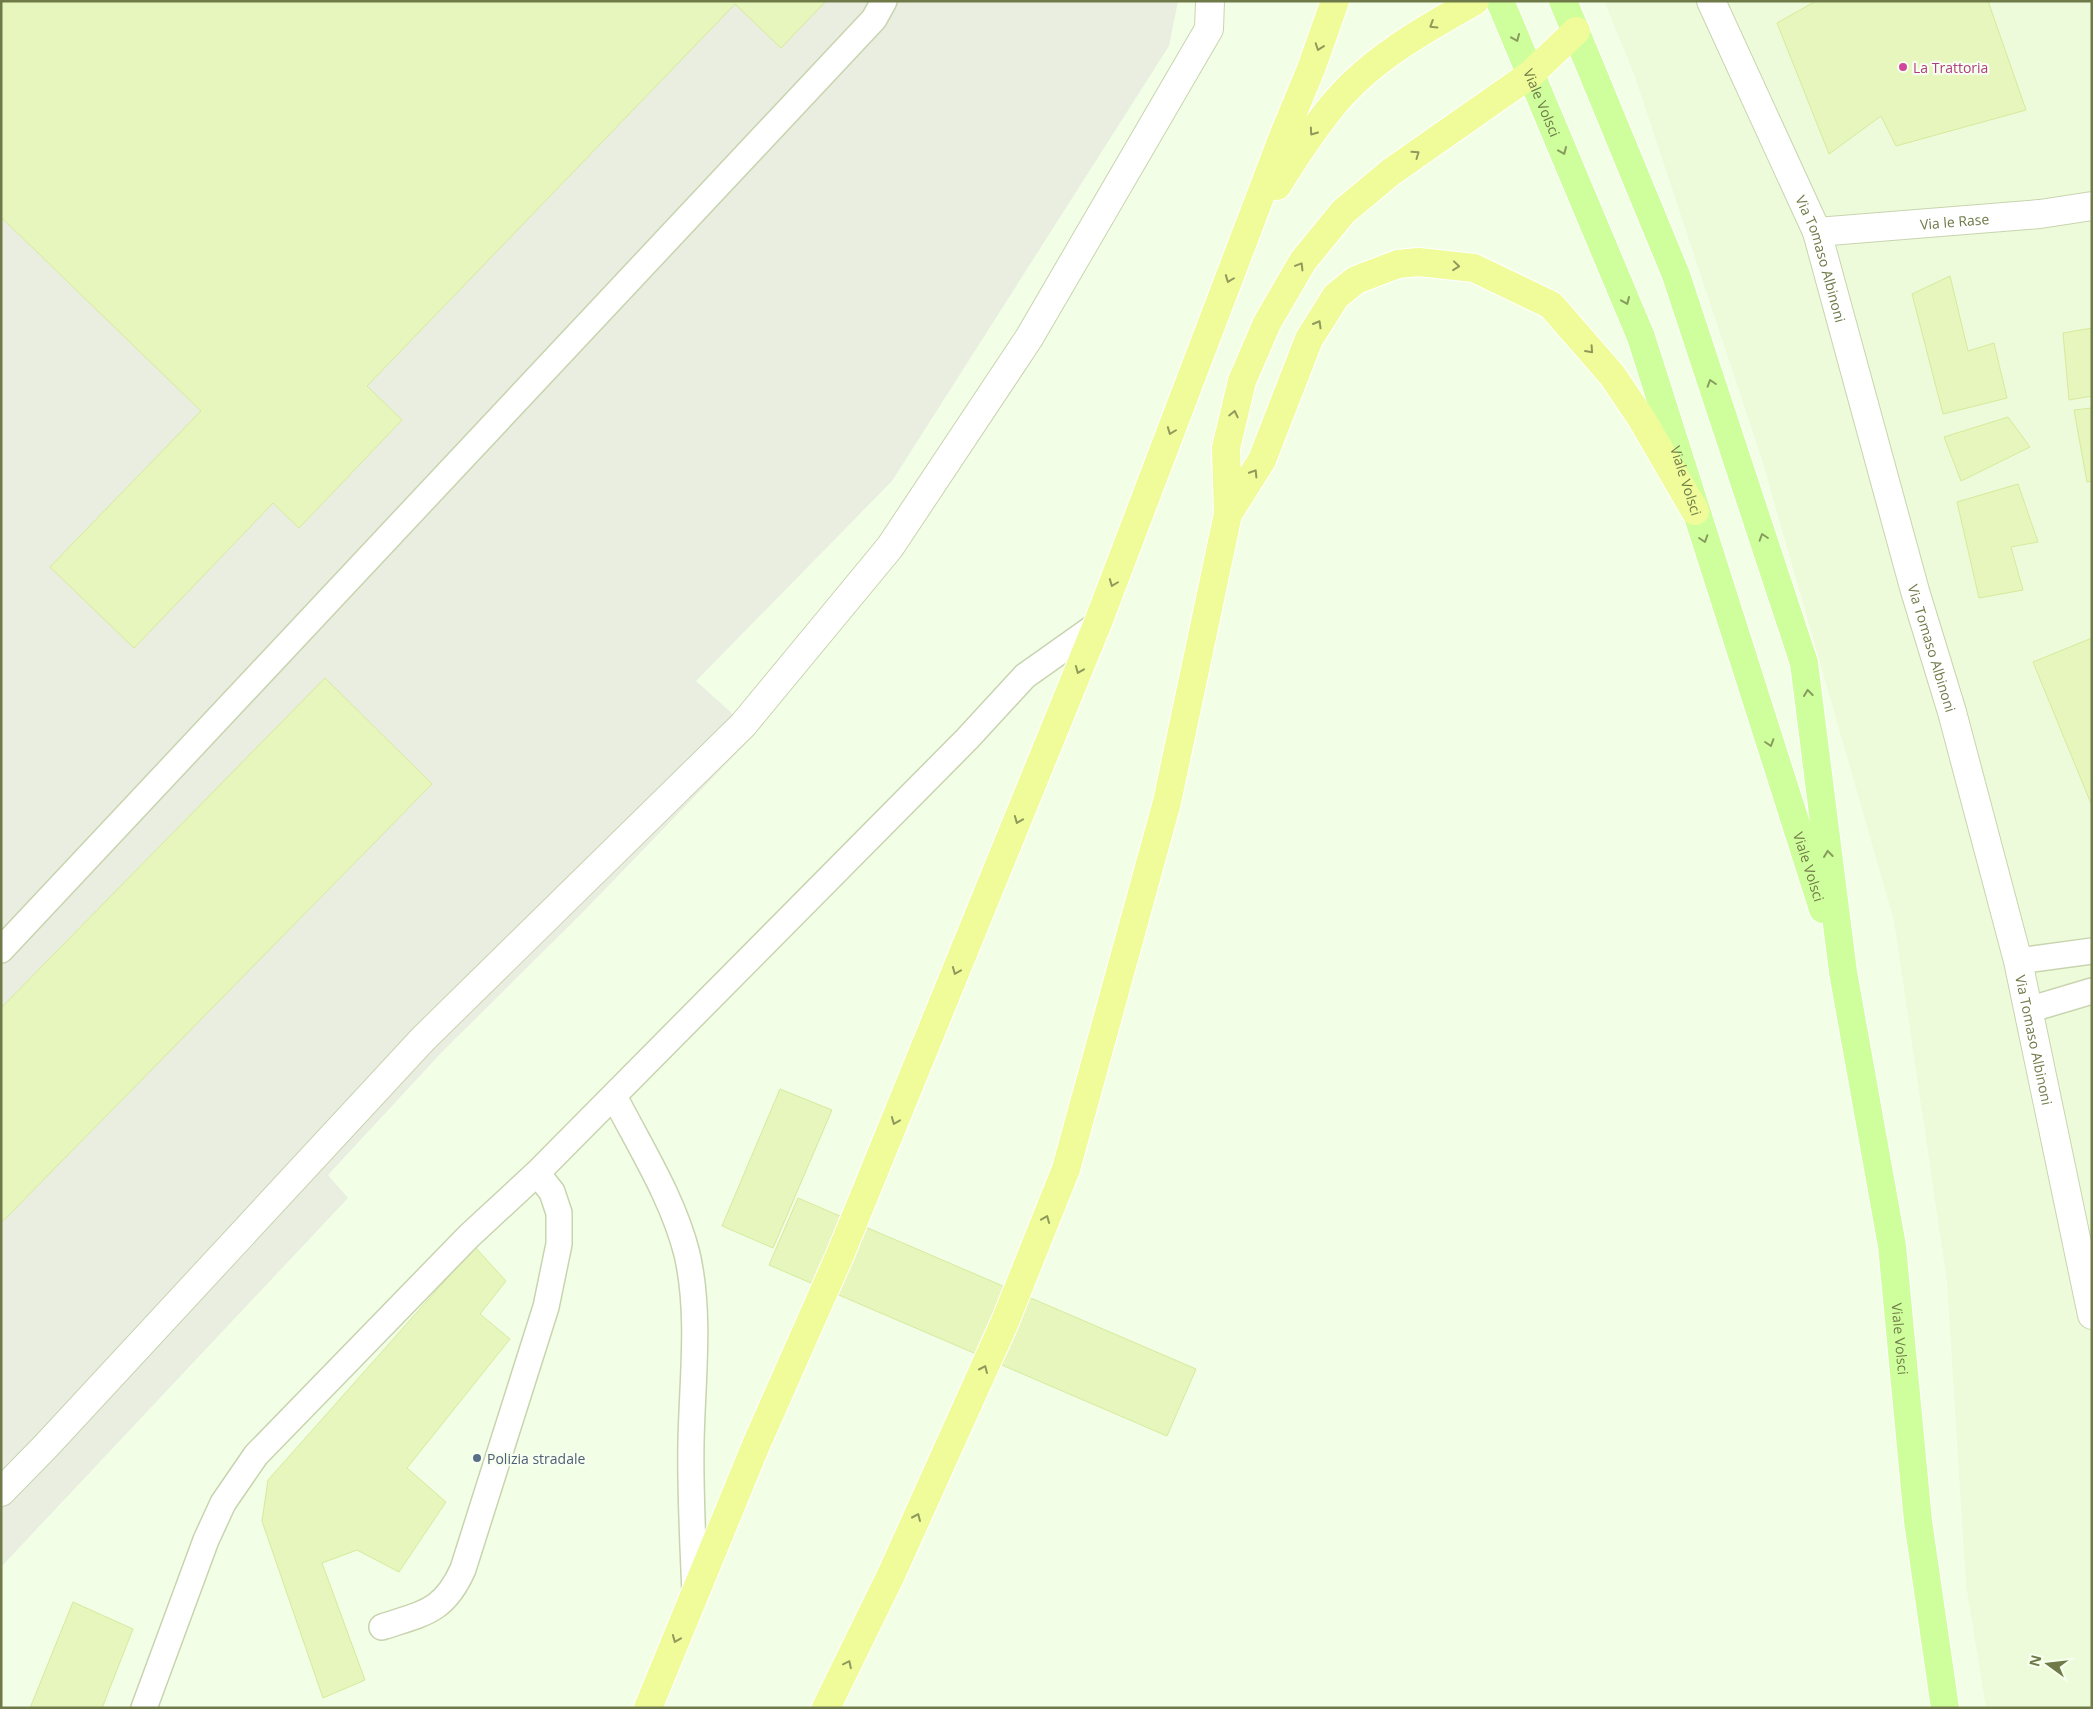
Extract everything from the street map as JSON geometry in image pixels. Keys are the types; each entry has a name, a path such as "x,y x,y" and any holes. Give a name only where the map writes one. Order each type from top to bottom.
{"highway":[{"path":"648,1708 756,1445 844,1246 1097,625 1311,69 1335,1"},
{"path":"1247,234 1300,150 1329,109 1364,73 1401,45 1476,1"},
{"path":"826,1708 891,1575 1004,1324 1066,1169 1167,802 1228,514 1226,448 1242,381 1268,323 1302,261 1343,212 1391,172 1531,74 1576,31"},
{"path":"1228,514 1262,460 1309,339 1336,296 1356,280 1398,264 1419,262 1474,268 1551,306 1612,375 1641,418 1696,511"}],"main road":[{"name":"Viale Volsci","path":"1500,1 1641,337 1843,972"},
{"name":"Viale Volsci","path":"1563,1 1676,275 1804,663 1843,972 1892,1246 1918,1521 1945,1708"}],"street":[{"path":"1,1492 53,1439 423,1039 743,725 890,547 1028,338 1208,29 1210,1"},
{"name":"Via Tomaso Albinoni","path":"1711,1 1817,232 1915,591 1952,712 2018,961 2092,1315"},
{"name":"Via le Rase","path":"1817,232 2040,214 2092,206"}],"lane":[{"path":"1,950 874,19 884,1"},
{"path":"144,1708 206,1540 223,1503 256,1455 469,1236 537,1173 967,740 1025,676 1097,625"},
{"path":"2018,961 2092,951"},
{"path":"2028,1010 2092,991"},
{"path":"614,1096 675,1214 687,1255 692,1294 694,1341 691,1493 695,1594"},
{"path":"382,1627 440,1605 454,1590 463,1569 546,1307 560,1244 557,1206 552,1192 537,1173"}],"shaded area":[{"path":"1,1 1178,1 1169,46 892,481 696,681 755,734 584,911 443,1051 328,1175 348,1198 1,1567"},
{"path":"1604,1 2092,1 2092,1708 1986,1708 1966,1585 1947,1282 1894,921 1762,460 1634,74"}],"building":[{"path":"1,1 826,1 781,48 735,4 367,386 402,420 299,528 273,503 134,648 50,567 201,411 1,217"},
{"name":"La Trattoria","path":"1816,1 1988,1 2026,110 1896,146 1881,116 1829,154 1777,23"},
{"path":"1950,276 1968,351 1994,343 2007,398 1943,414 1912,294"},
{"path":"2092,328 2092,396 2069,400 2063,333"},
{"path":"2092,408 2092,481 2087,482 2074,410"},
{"path":"2008,417 2030,447 1961,481 1944,437"},
{"path":"2018,484 2038,542 2011,547 2023,590 1979,598 1957,502"},
{"path":"2092,638 2092,806 2033,662"},
{"path":"325,678 432,784 1,1223 1,1008"},
{"path":"780,1089 832,1110 773,1248 722,1226"},
{"path":"798,1198 1196,1369 1167,1436 769,1265"},
{"path":"475,1247 506,1281 480,1314 510,1339 407,1468 446,1502 399,1572 357,1550 322,1563 365,1680 323,1698 262,1521 268,1480"},
{"path":"73,1602 133,1629 102,1708 30,1708"}],"place":[{"name":"La Trattoria","path":"1903,67"},
{"name":"Polizia stradale","path":"477,1458"}]}
